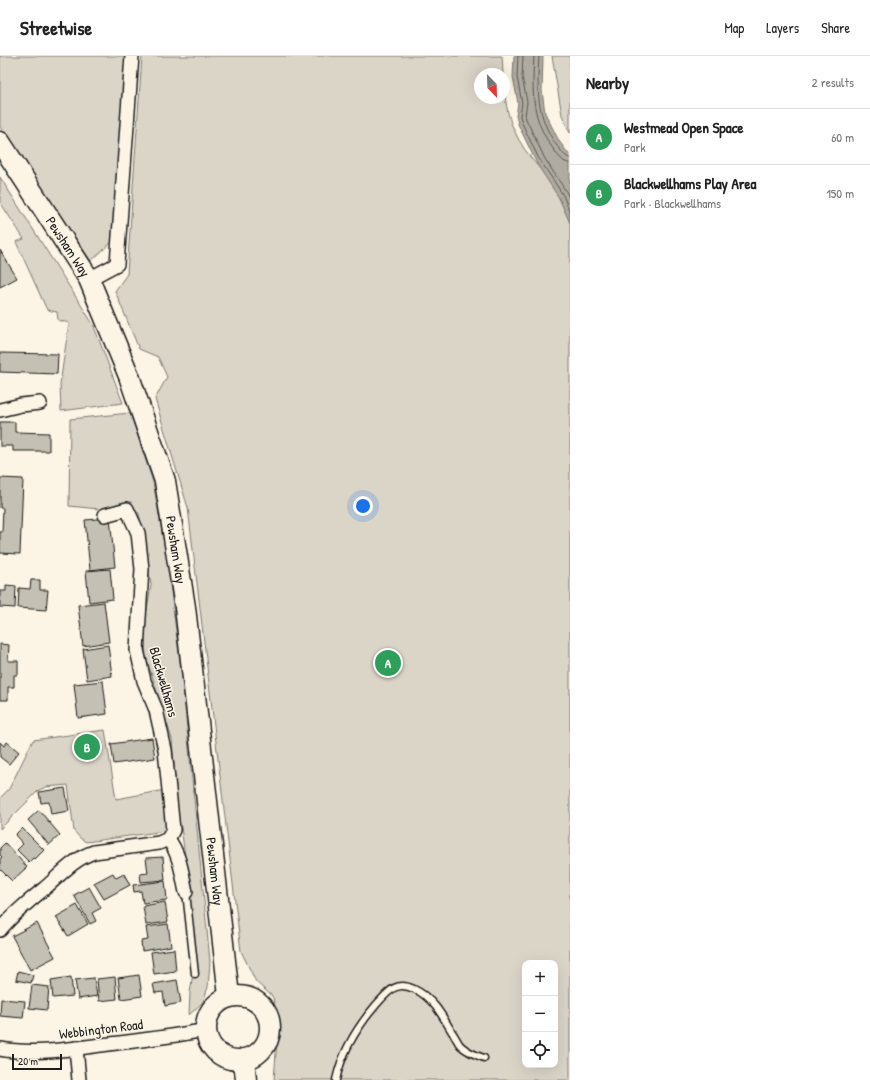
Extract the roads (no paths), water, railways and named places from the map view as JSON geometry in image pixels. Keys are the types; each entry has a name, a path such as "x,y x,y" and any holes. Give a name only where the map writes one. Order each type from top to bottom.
{"main road":[{"name":"Pewsham Way","path":"0,142 89,279 129,376 165,481 185,607 229,996"},
{"path":"239,995 258,1003 265,1010 269,1020 270,1030 267,1041 262,1049 254,1056 233,1060 214,1050 208,1041 205,1030 206,1019 211,1009 219,1001 229,996 239,995"},
{"path":"244,1059 246,1080"}],"street":[{"path":"89,279 117,264 132,56"},
{"path":"0,410 21,405 40,403"},
{"name":"Blackwellhams","path":"105,515 127,509 138,534 142,569 137,650 144,681 156,710 166,750 173,823 172,834 168,839"},
{"path":"0,930 37,894 72,864 94,852 159,843 168,839 175,848 179,859 186,892"},
{"name":"Webbington Road","path":"0,1049 20,1052 76,1048 174,1036 205,1030"},
{"path":"76,1048 79,1080"}],"lane":[{"path":"186,892 195,974"},
{"path":"336,1080 339,1066 351,1040 361,1025 386,994 402,985 421,992 431,1000 460,1044 470,1052 484,1058"}],"water":[{"path":"514,56 543,56 542,91 545,113 559,141 570,156 570,223 559,198 537,164 518,124 516,116 518,103 513,77"}],"place":[{"name":"Westmead Open Space","path":"388,663"},
{"name":"Blackwellhams Play Area","path":"87,747"}]}
